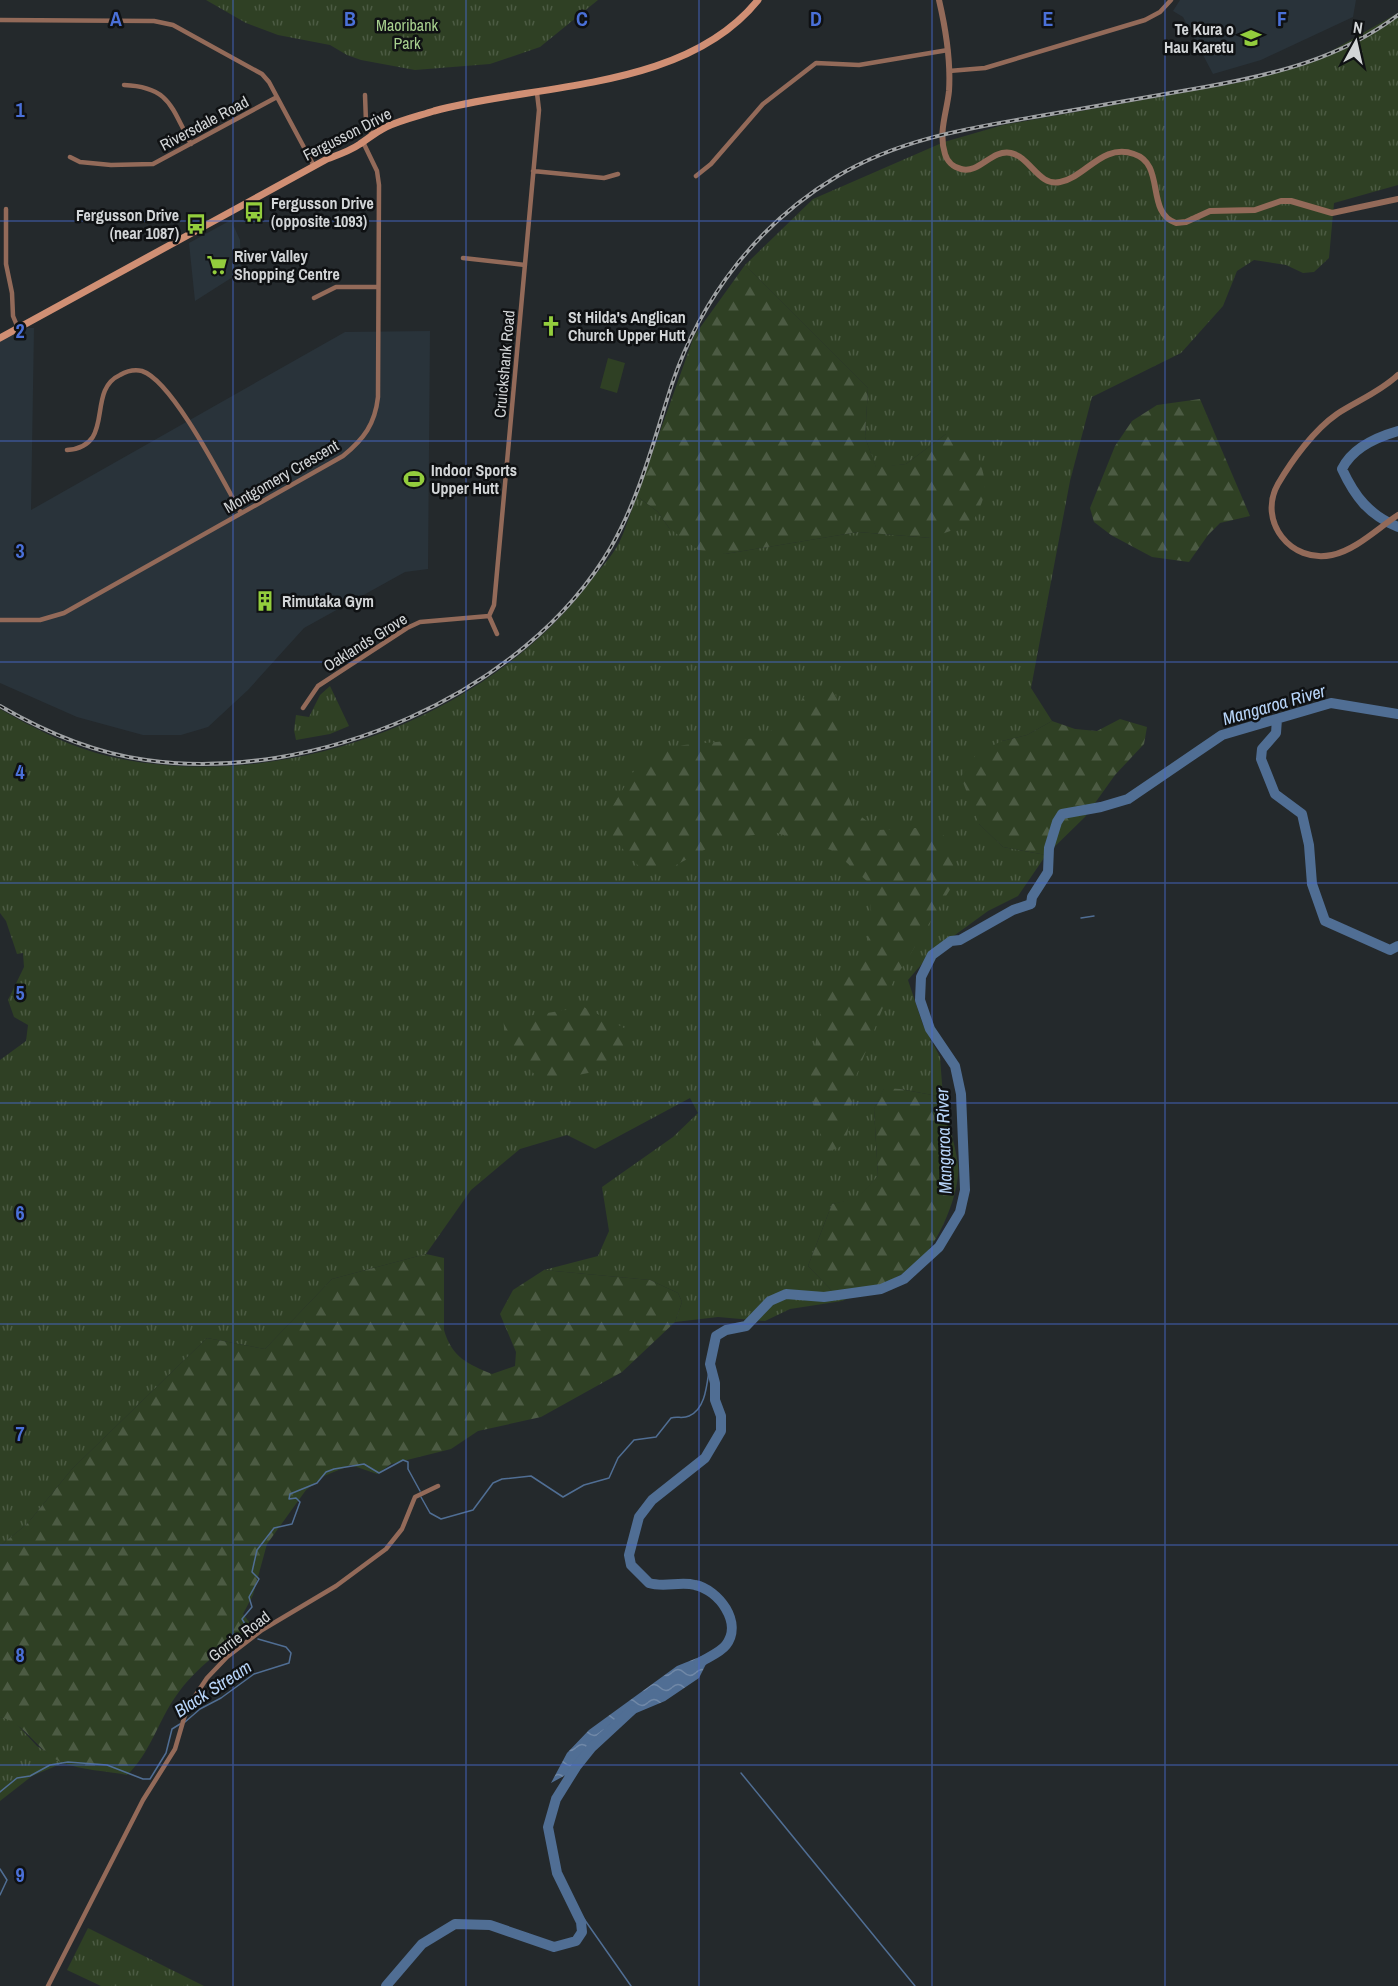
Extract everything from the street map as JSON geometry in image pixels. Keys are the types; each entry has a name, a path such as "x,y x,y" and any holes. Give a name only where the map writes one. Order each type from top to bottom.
{"main road":[{"name":"Fergusson Drive","path":"0,338 389,126 436,111 621,75 674,59 718,37 740,21 758,0"}],"street":[{"path":"939,0 948,50 949,71 943,142 948,160 961,169 973,169 998,153 1012,153 1027,162 1044,179 1056,183 1064,181 1102,157 1129,152 1138,155 1149,164 1163,213 1176,223 1186,222 1214,210 1246,212 1281,201 1291,201 1332,213 1398,199"},
{"path":"949,71 985,68 1145,20 1160,12 1171,0"},
{"path":"0,20 46,19 168,23 257,70 277,97 314,166"},
{"path":"696,176 711,164 767,101 816,63 859,64 948,50"},
{"path":"124,85 148,87 161,94 191,144"},
{"name":"Cruickshank Road","path":"489,616 494,605 539,110 537,93"},
{"path":"365,95 366,122 372,135"},
{"name":"Riversdale Road","path":"70,157 80,162 153,164 277,97"},
{"name":"Montgomery Crescent","path":"0,620 40,620 64,613 343,456 362,441 373,423 378,397 379,185 377,171 363,142"},
{"path":"533,171 604,178 618,174"},
{"path":"6,209 6,264 12,293 13,318 18,328"},
{"path":"463,258 525,265"},
{"path":"314,298 336,287 377,287"},
{"path":"67,450 85,444 95,434 102,397 110,382 125,372 143,372 160,385 188,421 241,513"},
{"path":"1398,375 1324,425 1283,476 1271,503 1272,521 1278,534 1289,545 1306,555 1319,557 1337,554 1398,515"},
{"path":"489,616 497,634"},
{"name":"Oaklands Grove","path":"303,708 318,686 407,627 420,622 489,616"},
{"name":"Gorrie Road","path":"48,1986 107,1869 182,1733 184,1716 207,1678 227,1657 262,1630 336,1586 386,1549 402,1529 415,1497 438,1486"}],"shaded area":[{"name":"Te Kura o Hau Karetu","path":"1180,0 1356,0 1353,17 1261,60 1213,74 1183,17 1173,11"},
{"path":"231,220 240,240 239,273 195,301 189,243"},
{"path":"18,328 34,328 31,510 345,332 430,331 428,569 405,572 304,628 248,690 208,727 181,735 143,735 77,717 0,683 0,338"}],"green space":[{"name":"Maoribank Park","path":"206,0 598,0 540,47 490,64 415,70 361,60 330,45 278,35 246,23"},
{"path":"1398,13 1398,185 1334,203 1329,258 1314,272 1303,273 1286,265 1254,260 1237,271 1223,306 1181,353 1092,397 1070,481 1031,688 1052,721 1027,735 1002,741 979,824 1003,847 1046,855 1018,896 988,911 933,951 908,980 923,1025 940,1057 943,1097 900,1089 884,1089 874,1109 878,1176 857,1199 832,1204 808,1266 842,1301 790,1309 765,1321 718,1317 675,1322 682,1302 678,1293 650,1280 544,1270 598,1256 609,1231 602,1187 673,1137 698,1113 690,1098 595,1149 567,1135 520,1149 471,1190 426,1254 332,1279 265,1349 207,1338 72,1469 27,1524 0,1546 0,1060 26,1041 28,1025 14,1017 8,1000 24,967 23,953 17,954 6,921 0,913 0,709 54,737 83,749 112,757 177,766 244,765 311,754 377,735 440,707 498,671 549,628 606,562 619,543 637,496 658,512 669,528 725,554 858,532 931,538 946,434 906,464 876,468 865,437 868,388 745,265 813,199 944,142 1003,125 1242,82 1326,54"},
{"path":"745,265 868,388 865,437 876,467 906,464 946,434 972,440 983,473 985,490 983,500 972,523 931,538 858,532 725,554 698,550 669,528 658,512 637,496 694,336"},
{"path":"608,358 625,363 617,393 600,388"},
{"path":"1200,399 1250,516 1220,523 1208,535 1189,562 1152,557 1111,535 1094,522 1090,508 1115,446 1132,421 1157,405"},
{"path":"330,686 349,726 330,734 296,740 294,730 296,715 309,717 320,695"},
{"path":"813,686 832,686 844,717 840,777 855,812 879,830 933,827 958,847 951,888 893,982 855,1079 846,1144 824,1154 810,1080 823,994 859,969 872,923 869,883 834,851 774,832 723,840 663,872 645,873 610,835 611,809 643,756 684,745 759,738 782,724"},
{"path":"1120,719 1147,727 1144,744 1115,775 1085,817 1046,855 1003,847 979,824 961,777 977,753 1002,741 1027,735 1052,721 1075,729 1097,731"},
{"path":"584,1007 624,1028 625,1047 598,1071 543,1082 510,1047 504,1029 504,1020"},
{"path":"884,1088 943,1097 955,1148 958,1177 945,1220 922,1259 913,1267 879,1286 842,1301 808,1266 832,1204 857,1198 878,1176 874,1109"},
{"path":"426,1254 444,1258 444,1330 447,1340 462,1359 492,1374 515,1366 516,1352 500,1314 513,1290 544,1270 650,1280 678,1293 682,1302 675,1322 622,1372 541,1417 478,1431 451,1449 391,1464 377,1474 351,1465 324,1476 306,1490 267,1544 253,1595 243,1614 253,1627 211,1658 192,1676 170,1706 142,1757 127,1775 63,1763 46,1752 17,1725 0,1717 0,1546 27,1524 72,1469 207,1338 265,1349 332,1279"},
{"path":"0,1717 12,1719 37,1746 63,1763 32,1776 0,1801"},
{"path":"88,1928 204,1986 101,1986 67,1970"}],"water":[{"path":"712,1652 699,1678 665,1701 610,1724 575,1770 551,1783 567,1753 589,1730 677,1666"}],"waterway":[{"name":"Mangaroa River","path":"1398,431 1366,444 1352,455 1342,469 1364,504 1379,517 1398,527"},
{"name":"Mangaroa River","path":"699,1663 723,1648 731,1636 732,1627 726,1609 720,1600 704,1588 695,1585 649,1583 631,1565 629,1555 639,1517 652,1500 705,1458 721,1431 721,1416 715,1400 715,1383 710,1364 716,1336 726,1330 746,1326 770,1301 786,1294 824,1297 881,1289 904,1279 939,1247 960,1212 965,1190 961,1094 955,1066 930,1029 920,1000 921,977 932,955 951,941 960,940 1013,910 1031,904 1032,897 1048,872 1049,848 1057,822 1062,814 1101,807 1128,799 1222,735 1331,703 1398,714"},
{"path":"1277,719 1276,733 1262,749 1261,759 1275,794 1302,814 1309,845 1312,884 1325,921 1390,950 1398,946"},
{"path":"1081,918 1094,916"},
{"name":"Black Stream","path":"421,1497 430,1513 441,1519 473,1510 493,1483 502,1479 531,1476 563,1497 584,1485 609,1478 618,1458 634,1440 656,1437 671,1418 687,1417 695,1412 703,1401 710,1364"},
{"name":"Black Stream","path":"251,1634 242,1619 252,1607 249,1597 259,1579 252,1572 257,1550 274,1528 292,1524 300,1502 296,1498 289,1499 290,1494 317,1483 326,1472 334,1469 364,1464 379,1473 403,1460 408,1462 408,1469 420,1491"},
{"name":"Black Stream","path":"185,1722 200,1709 221,1698 254,1674 289,1663 291,1653 286,1647 258,1639"},
{"name":"Mangaroa River","path":"386,1986 422,1944 455,1924 490,1925 554,1947 576,1941 582,1932 581,1922 557,1873 548,1827 556,1799 576,1767 592,1747 632,1710"},
{"name":"Black Stream","path":"0,1792 17,1778 30,1776 50,1765 68,1762 107,1765 143,1779 150,1779 166,1753 172,1729 180,1724"},
{"path":"741,1773 915,1986"},
{"name":"Black Stream","path":"0,1869 7,1880 0,1895"},
{"path":"568,1896 631,1986"}],"railway":[{"path":"0,706 52,733 88,747 146,760 210,764 277,758 344,742 409,718 470,686 526,646 573,600 611,547 621,528 646,467 684,352 699,322 716,293 757,240 808,196 859,164 907,145 982,126 1205,87 1282,70 1330,54 1376,30 1398,15"}],"place":[{"name":"Te Kura o Hau Karetu","path":"1251,38"},
{"name":"Fergusson Drive (opposite 1093)","path":"254,212"},
{"name":"Fergusson Drive (near 1087)","path":"196,224"},
{"name":"River Valley Shopping Centre","path":"217,265"},
{"name":"St Hilda's Anglican Church Upper Hutt","path":"551,326"},
{"name":"Indoor Sports Upper Hutt","path":"414,479"},
{"name":"Rimutaka Gym","path":"265,601"}]}
